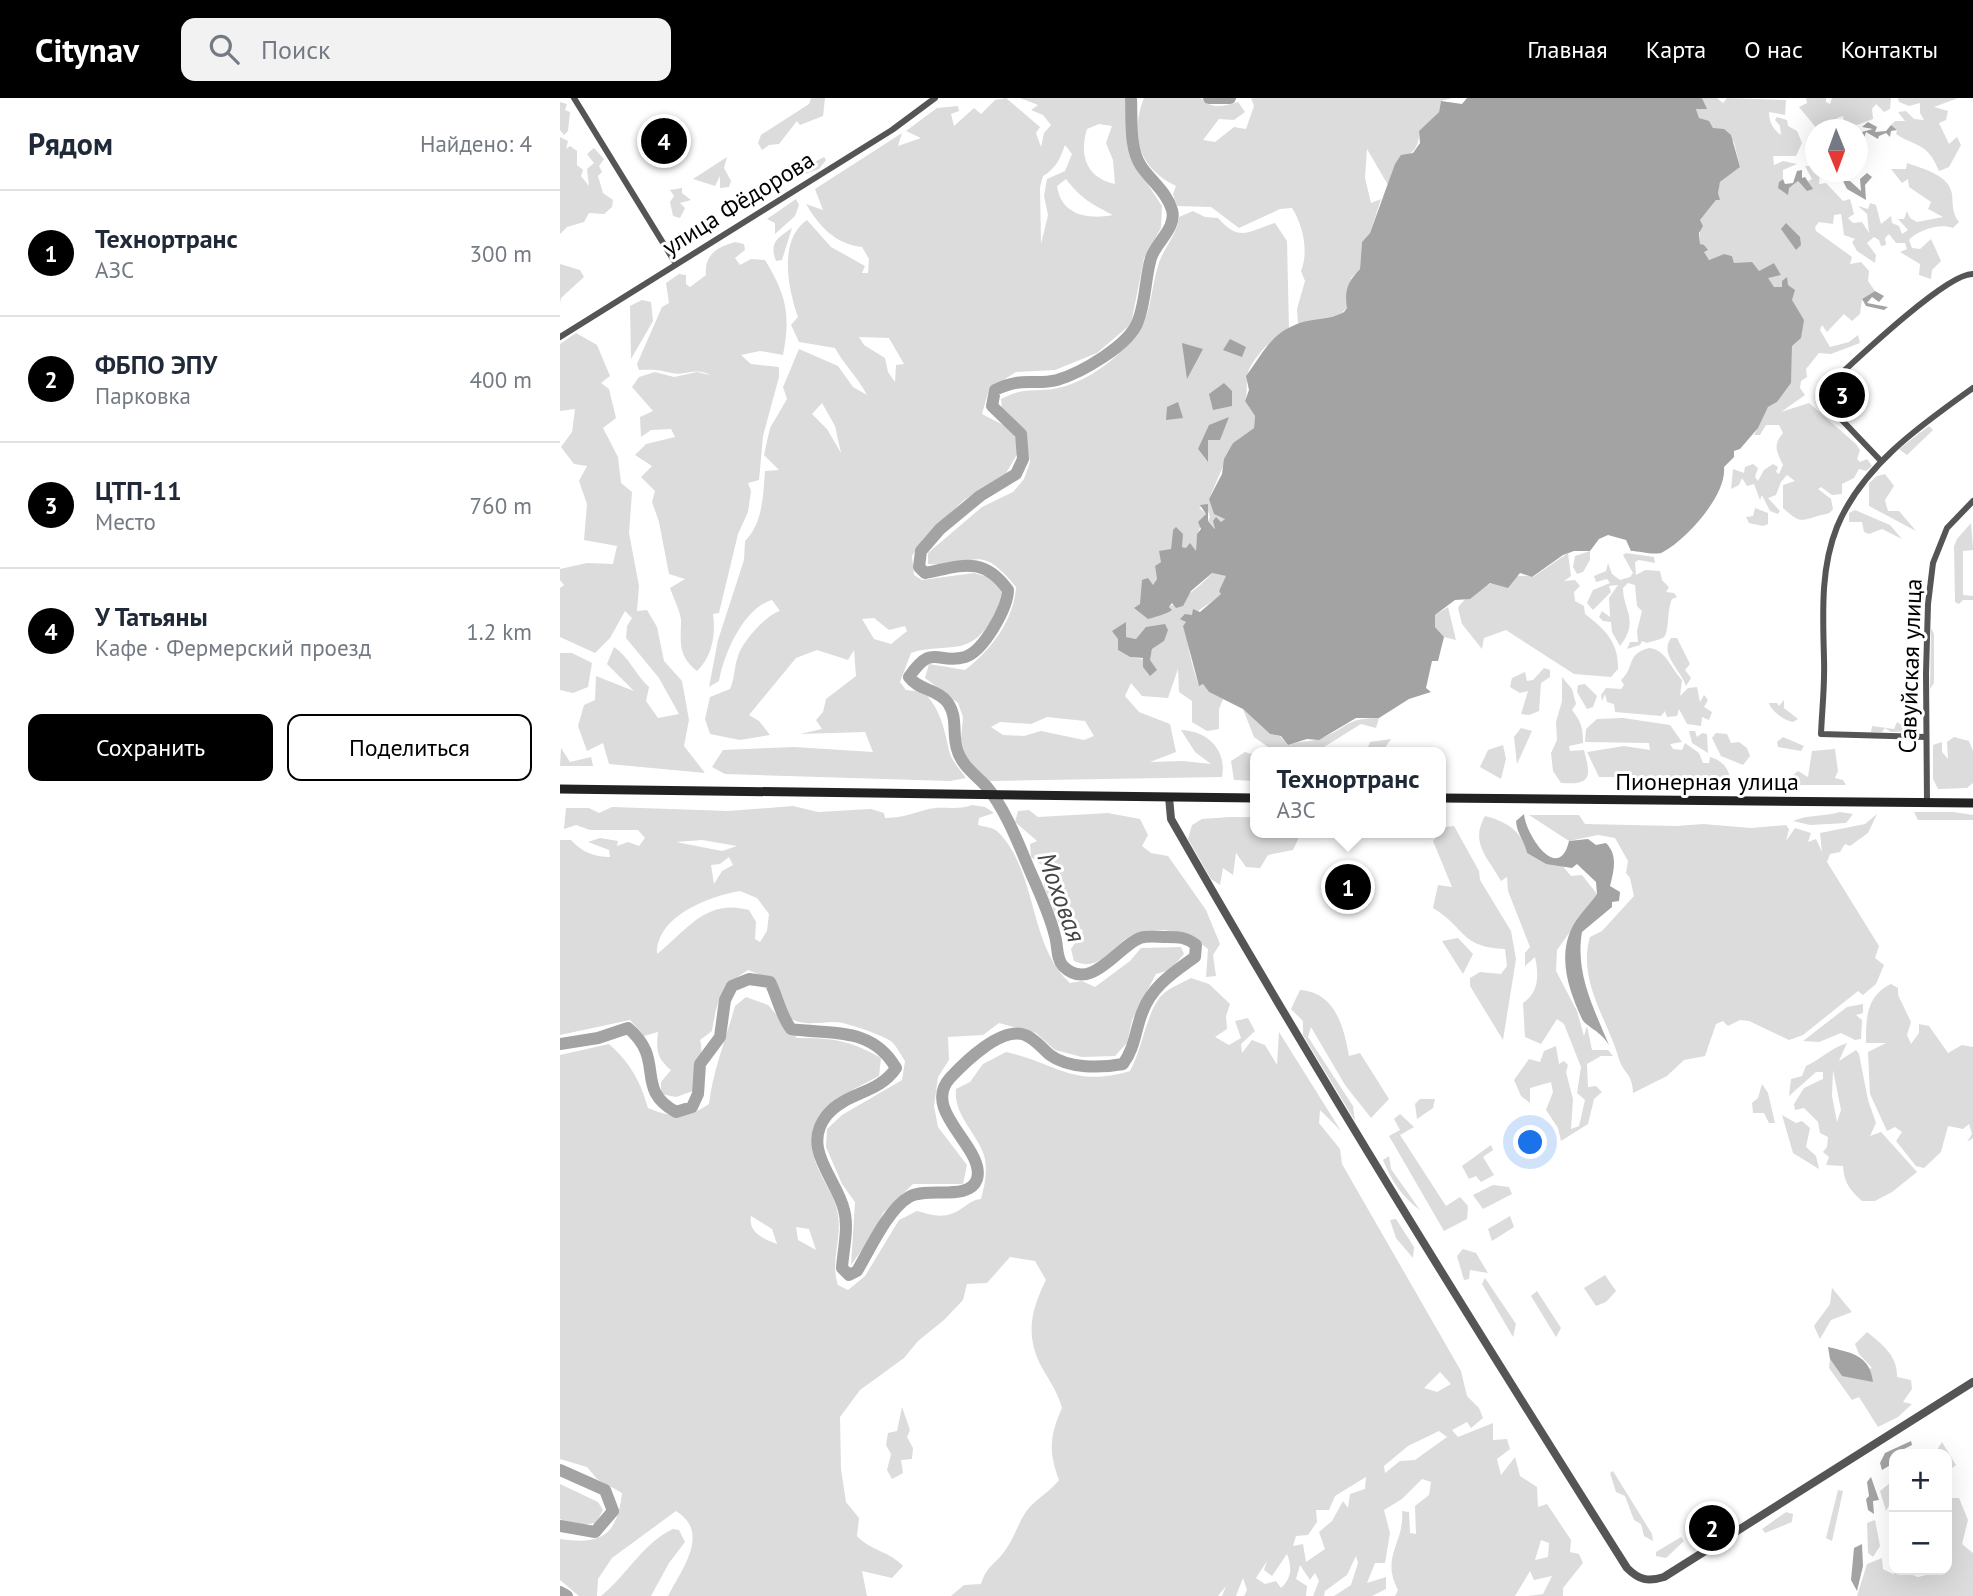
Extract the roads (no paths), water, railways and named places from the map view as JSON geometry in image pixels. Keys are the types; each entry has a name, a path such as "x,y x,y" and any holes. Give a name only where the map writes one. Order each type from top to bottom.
{"main road":[{"path":"560,789 1250,798"},
{"name":"Пионерная улица","path":"1446,798 1973,803"}],"street":[{"path":"574,98 676,264"},
{"name":"улица Фёдорова","path":"560,337 892,130 935,98"},
{"path":"1881,461 1818,395 1880,338 1952,281 1973,274"},
{"path":"1926,737 1821,734 1825,663 1822,613 1828,563 1836,530 1844,512 1881,461 1920,427 1973,388"},
{"name":"Савуйская улица","path":"1927,803 1927,604 1933,563 1947,528 1973,502"},
{"path":"1170,797 1171,819 1261,976 1429,1254 1627,1568 1644,1580 1664,1577 1973,1382"}],"waterway":[{"name":"Моховая","path":"560,1044 598,1038 628,1028 646,1052 656,1093 663,1103 676,1112 692,1107 698,1094 700,1064 720,1037 725,1000 732,986 749,979 770,982 791,1029 850,1035 875,1045 896,1068 881,1083 835,1107 820,1127 817,1139 823,1163 844,1210 846,1231 842,1268 849,1275 857,1271 886,1220 901,1203 917,1194 966,1190 973,1186 977,1179 977,1167 972,1155 943,1103 943,1091 950,1078 964,1064 994,1041 1015,1034 1028,1036 1050,1055 1066,1063 1095,1067 1123,1064 1151,995 1195,957 1196,945 1186,939 1146,937 1132,942 1094,971 1073,973 1063,966 1047,911 1011,827 993,795 959,755 954,720 948,703 934,692 917,685 909,677 917,666 930,657 956,659 972,653 994,628 1007,598 1008,590 999,579 980,567 960,566 925,573 919,567 921,551 940,529 980,496 1016,474 1023,459 1021,434 992,406 995,390 1013,383 1049,382 1079,371 1115,348 1138,321 1151,258 1169,229 1173,217 1166,198 1137,159 1132,133 1131,98"},
{"name":"Моховая","path":"1209,98 1230,98"},
{"name":"Моховая","path":"560,1470 605,1490 613,1511 595,1532 560,1526"},
{"name":"Моховая","path":"560,1592 567,1596"}],"place":[{"name":"У Татьяны","path":"664,141"},
{"name":"ЦТП-11","path":"1842,395"},
{"name":"Технортранс","path":"1348,887"},
{"name":"ФБПО ЭПУ","path":"1712,1528"}]}
